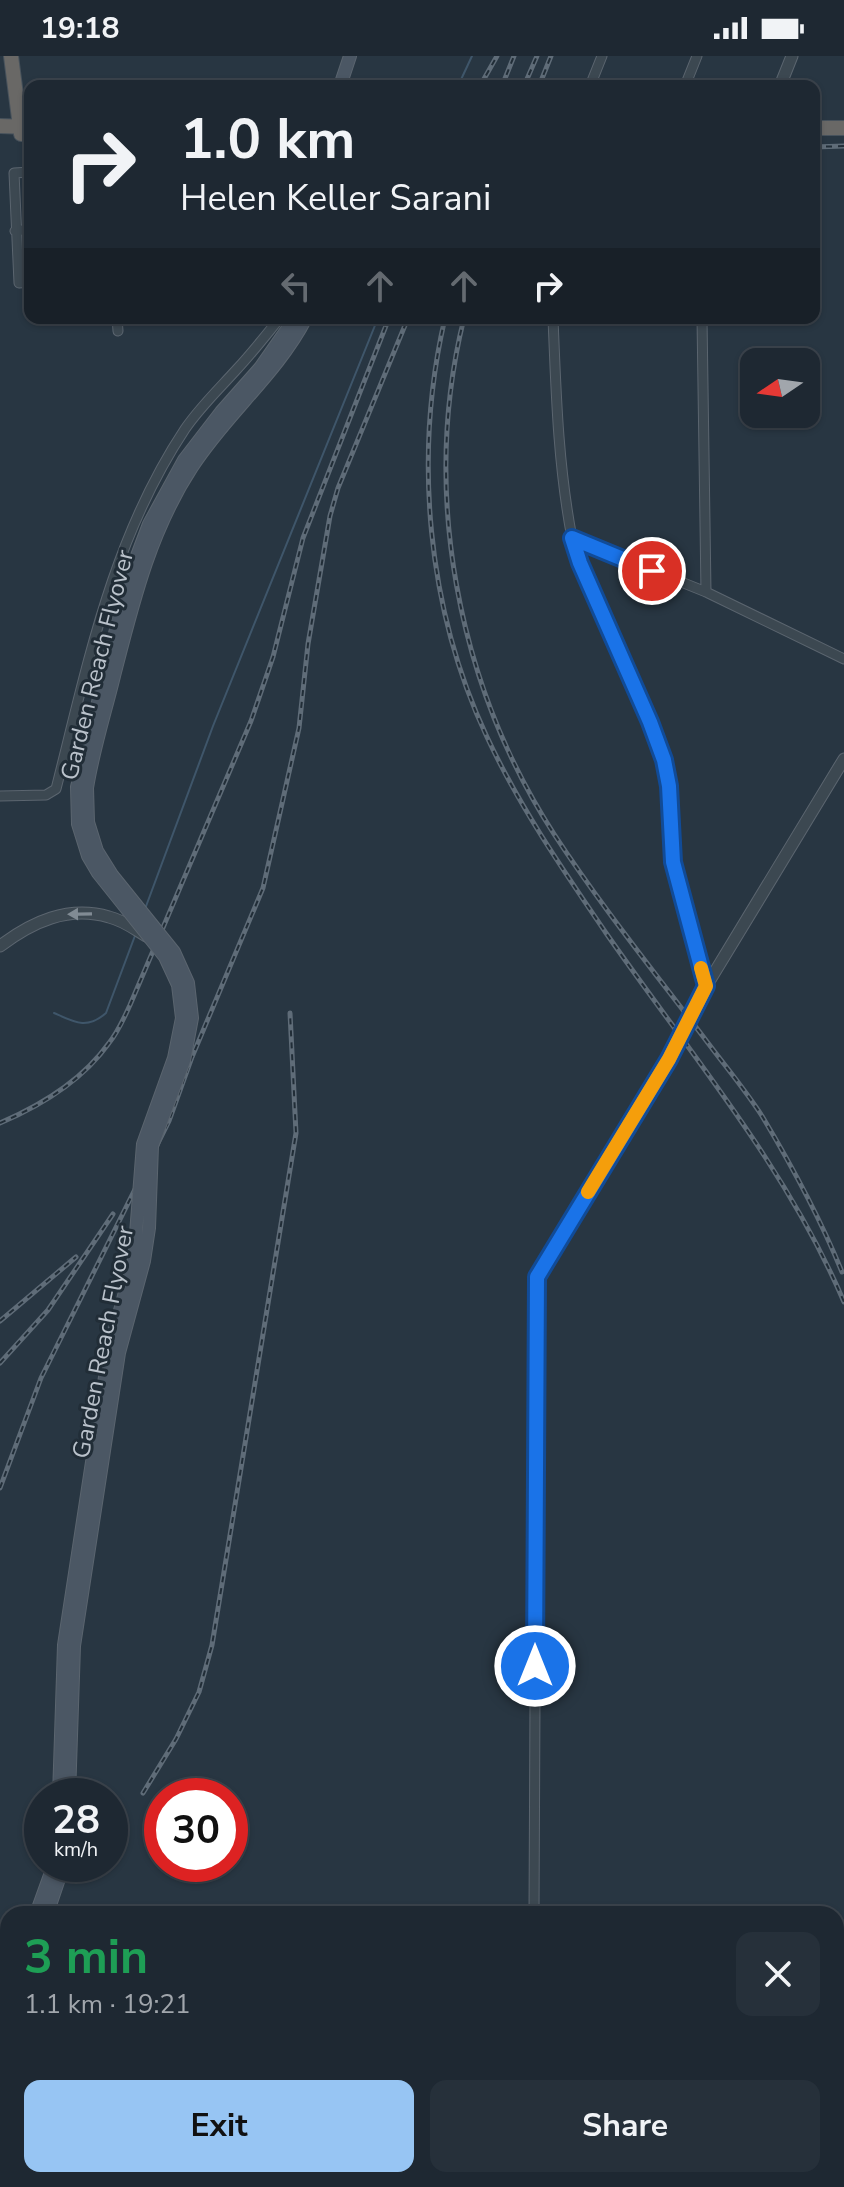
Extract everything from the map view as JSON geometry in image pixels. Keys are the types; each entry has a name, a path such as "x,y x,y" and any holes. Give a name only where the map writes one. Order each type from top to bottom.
{"highway":[{"path":"11,56 24,121"},
{"path":"820,126 844,121"},
{"path":"0,126 24,131"},
{"path":"820,127 844,128"},
{"path":"0,133 24,131"}],"main road":[{"path":"342,80 350,56"},
{"name":"Garden Reach Flyover","path":"60,1778 64,1645 107,1366 115,1324 134,1259 143,1144 174,1058 181,1029 181,996 176,977 152,939 104,882 88,856 76,812 79,774 129,577 149,524 184,460 260,368 291,324"},
{"name":"Garden Reach Flyover","path":"70,1778 74,1646 119,1353 144,1261 149,1228 152,1146 184,1061 192,1018 188,983 174,952 112,875 97,851 88,822 87,788 138,580 158,528 192,466 228,418 268,374 302,324"},
{"path":"39,1906 48,1882"},
{"path":"50,1906 58,1882"}],"street":[{"path":"592,80 602,56"},
{"path":"687,80 697,56"},
{"path":"782,80 792,56"},
{"path":"24,172 14,173 19,283 24,283"},
{"path":"15,231 24,230"},
{"path":"117,324 118,331"},
{"path":"0,796 46,795 56,789 97,627 121,551 154,480 186,427 275,324"},
{"path":"553,324 556,408 572,538 664,760 669,786 673,862 706,986"},
{"path":"702,324 706,592"},
{"path":"572,538 706,592 844,659"},
{"path":"534,1906 537,1277 669,1059 706,986 844,759"},
{"path":"0,946 40,920 87,912 112,917 152,939"}],"waterway":[{"path":"461,80 472,56"},
{"path":"145,909 213,726 376,324"},
{"path":"54,1013 80,1023 93,1021 106,1013 136,933"}],"railway":[{"path":"483,80 497,56"},
{"path":"504,80 514,56"},
{"path":"527,80 537,56"},
{"path":"541,80 551,56"},
{"path":"820,147 844,146"},
{"path":"0,1123 46,1100 74,1080 98,1057 123,1020 251,721 273,657 303,538 387,324"},
{"path":"0,1488 41,1378 169,1121 192,1057 263,888 299,728 308,644 330,516 338,488 406,324"},
{"path":"444,324 435,370 430,424 428,477 432,531 439,585 451,637 487,737 542,837 765,1157 821,1252 844,1302"},
{"path":"463,324 452,384 446,451 448,518 456,585 472,651 493,715 521,776 572,861 762,1116 805,1192 842,1272"},
{"path":"143,1793 176,1739 199,1692 212,1645 296,1133 290,1013"},
{"path":"0,1363 48,1310 113,1214"},
{"path":"0,1321 76,1257"}],"slow traffic":[{"path":"588,1192 669,1059 706,986 701,968"}],"route":[{"path":"535,1666 537,1277 669,1059 706,986 673,862 669,786 664,760 572,538 652,571"}]}
